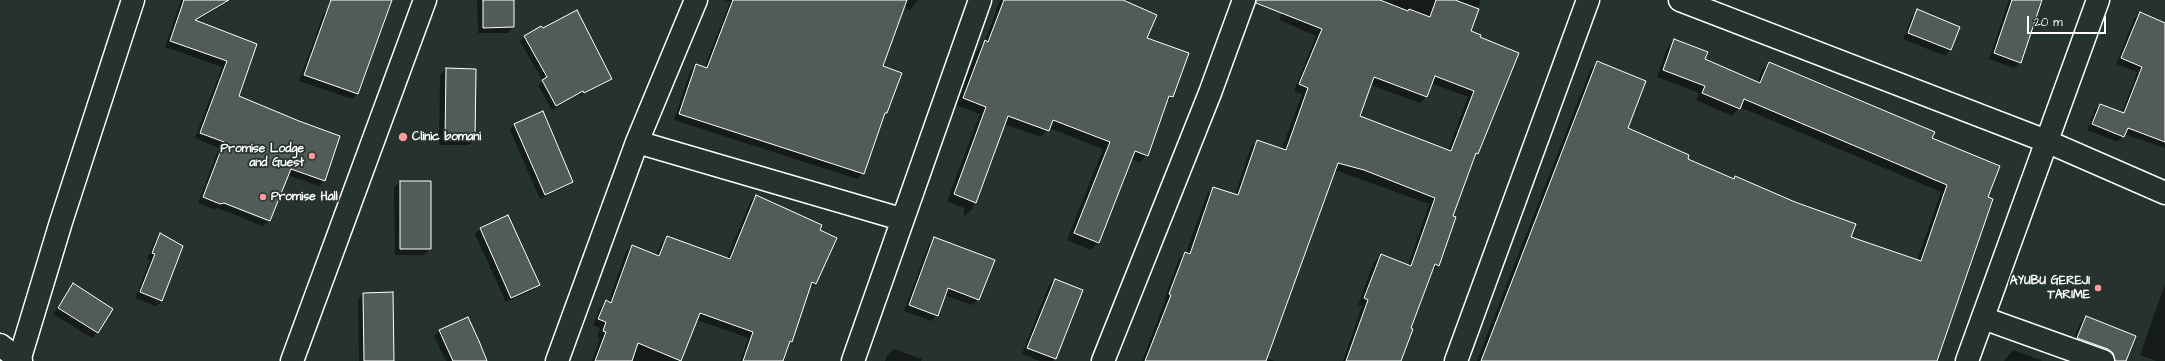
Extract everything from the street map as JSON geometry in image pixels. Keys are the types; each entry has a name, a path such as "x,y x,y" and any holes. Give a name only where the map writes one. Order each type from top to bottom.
{"street":[{"path":"0,345 20,361 61,222 134,0"},
{"path":"292,361 425,0"},
{"path":"557,361 638,142 696,0"},
{"path":"853,361 901,219 980,0"},
{"path":"1103,361 1210,93 1244,0"},
{"path":"1456,361 1588,0"},
{"path":"1680,0 2046,141 2165,193"},
{"path":"1967,361 2098,0"},
{"path":"638,142 901,219"},
{"path":"1982,318 2103,361"}],"building":[{"path":"184,0 229,0 195,20 257,44 239,96 340,136 325,181 291,169 270,221 224,203 220,204 203,197 224,142 200,133 227,61 170,41"},
{"path":"331,0 392,0 358,94 304,75"},
{"path":"483,0 514,0 514,27 483,28"},
{"path":"733,0 907,0 883,66 902,73 887,113 885,113 864,174 679,114 696,64 707,68"},
{"path":"1004,0 1123,0 1157,15 1147,38 1189,53 1173,97 1169,96 1148,156 1135,151 1099,243 1074,233 1110,142 1053,120 1049,131 1008,116 976,203 954,194 986,107 963,98 985,40 988,42"},
{"path":"1256,0 1380,0 1408,11 1409,9 1430,17 1436,0 1455,0 1479,9 1471,31 1481,35 1480,37 1519,53 1478,154 1476,153 1453,216 1456,217 1439,266 1435,264 1411,328 1413,329 1401,361 1346,361 1368,300 1364,298 1381,254 1411,266 1435,198 1364,170 1338,163 1266,361 1145,361 1171,295 1169,294 1185,252 1190,254 1213,187 1238,195 1257,140 1286,150 1308,88 1299,84 1322,29 1256,3","holes":["1435,76 1474,91 1451,151 1360,116 1374,77 1427,97"]},
{"path":"2012,0 2042,0 2021,63 1994,53"},
{"path":"1917,9 1960,27 1951,50 1908,33"},
{"path":"577,10 612,79 584,93 583,91 556,106 542,80 547,77 524,36 541,26 543,28"},
{"path":"2140,12 2165,23 2165,142 2128,128 2124,137 2092,124 2100,104 2124,113 2142,67 2121,58"},
{"path":"1674,39 1708,52 1705,59 1760,83 1769,62 1935,132 1932,138 2000,166 1988,197 1993,199 1937,361 1481,361 1597,61 1646,81 1628,128 1689,155 1688,159 1734,179 1735,176 1795,202 1856,224 1851,237 1921,261 1947,185 1744,99 1740,109 1702,93 1705,86 1663,70"},
{"path":"446,68 476,69 475,140 445,140"},
{"path":"543,111 573,182 545,195 514,124"},
{"path":"400,181 431,181 431,249 400,249"},
{"path":"756,195 822,225 820,230 837,238 816,284 812,282 792,342 790,341 783,361 743,361 753,332 700,313 681,361 638,343 632,361 595,361 606,332 603,331 606,322 598,319 606,300 611,303 632,245 659,256 667,236 730,259"},
{"path":"508,215 540,285 511,298 480,228"},
{"path":"160,233 183,246 162,301 140,292 155,254 152,253"},
{"path":"934,237 995,260 979,300 948,288 938,316 909,305"},
{"path":"1055,279 1083,290 1056,359 1027,348"},
{"path":"73,283 113,309 98,333 58,308"},
{"path":"393,292 394,361 364,361 363,293"},
{"path":"2086,316 2136,336 2126,361 2115,361 2113,353 2108,349 2077,338"},
{"path":"468,317 487,361 453,361 439,330"}],"place":[{"name":"Clinic bomani","path":"403,137"},
{"name":"Promise Lodge and Guest","path":"312,156"},
{"name":"Promise Hall","path":"263,197"},
{"name":"AYUBU GEREJI TARIME","path":"2098,288"}]}
